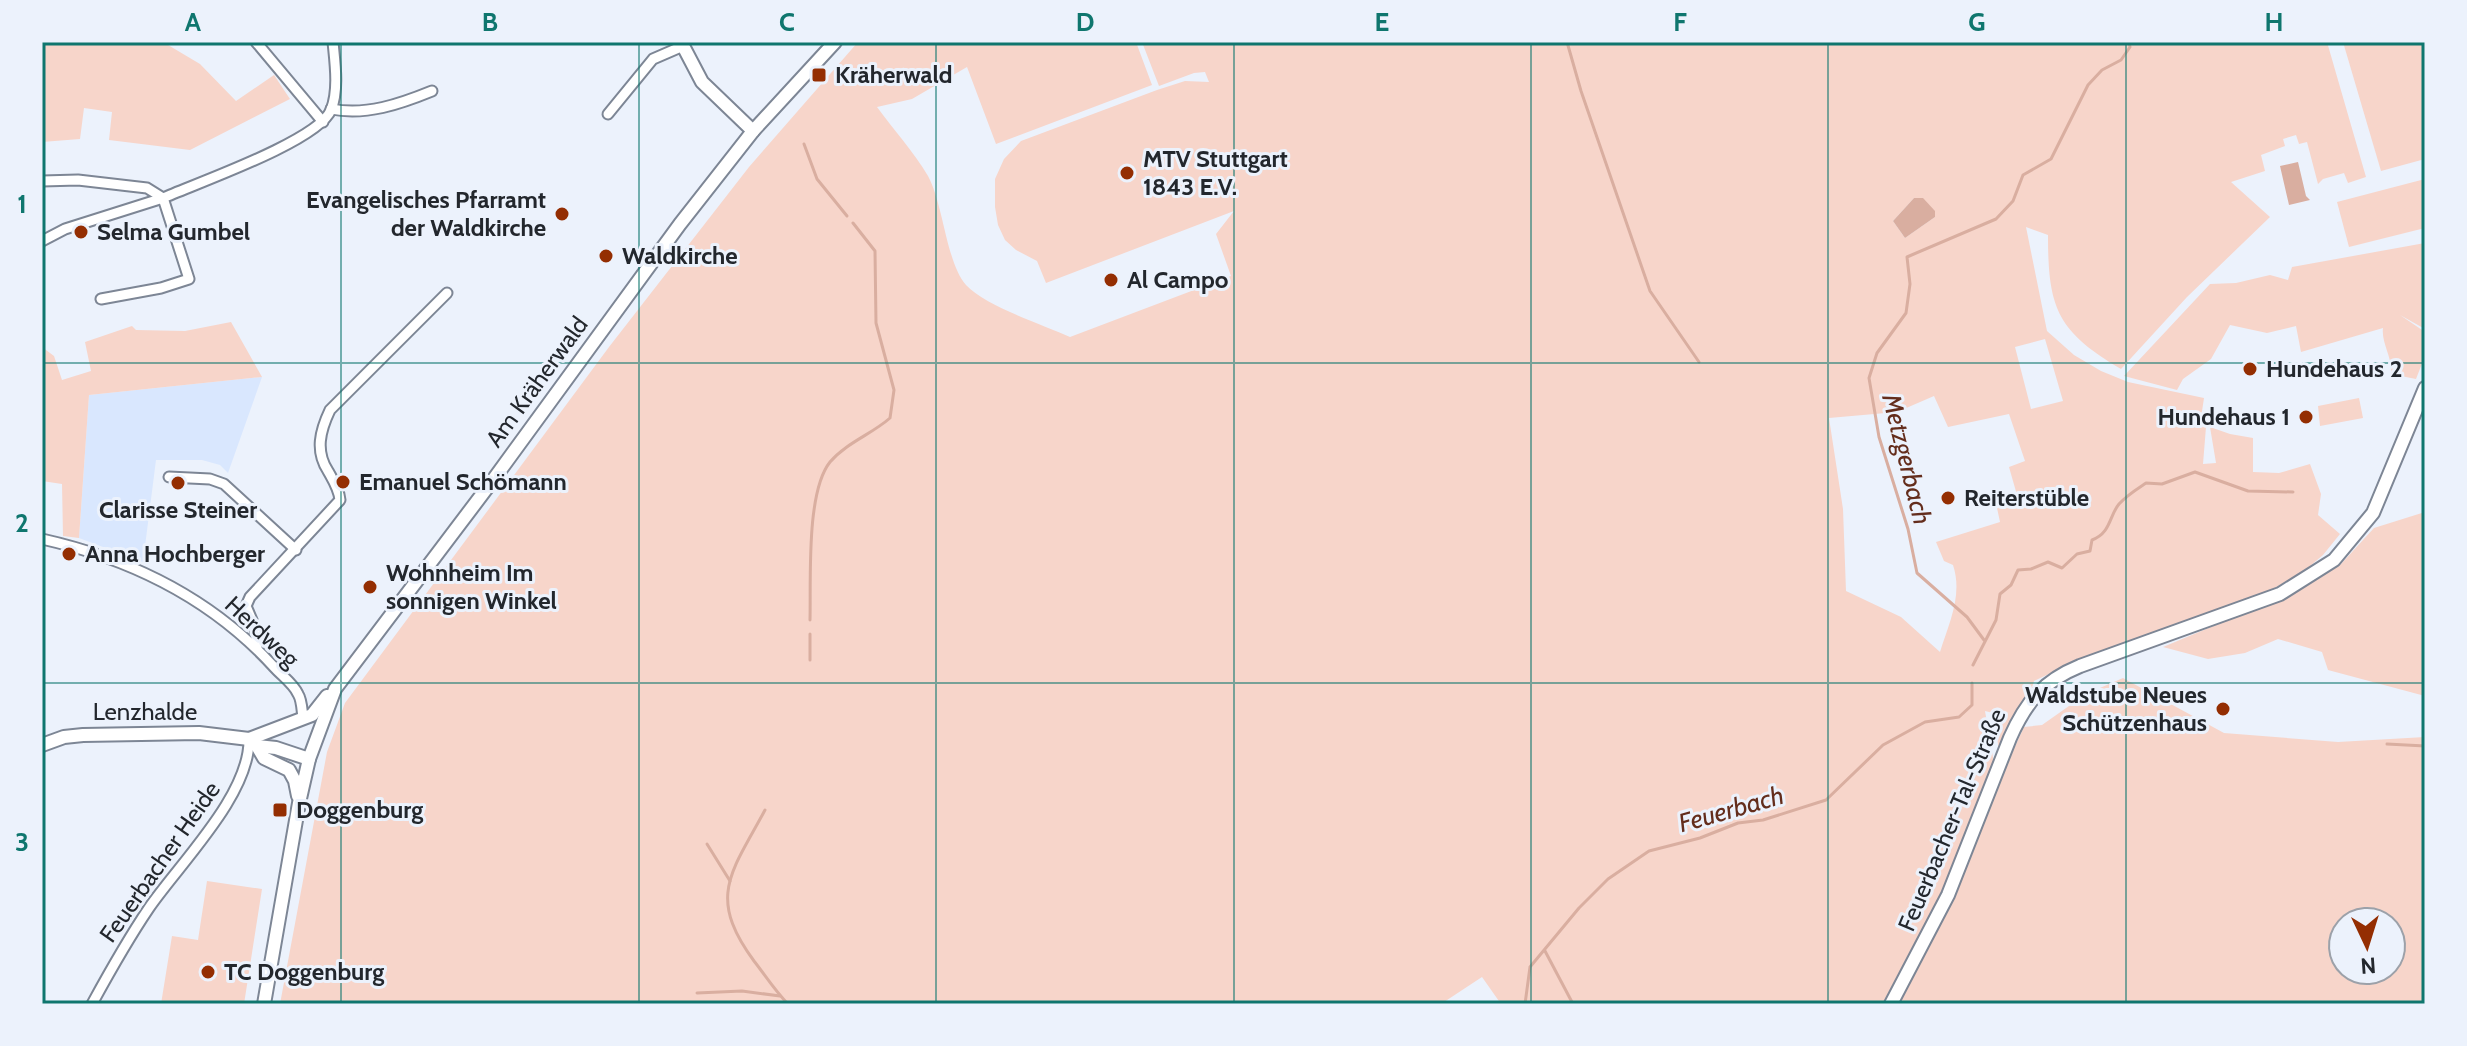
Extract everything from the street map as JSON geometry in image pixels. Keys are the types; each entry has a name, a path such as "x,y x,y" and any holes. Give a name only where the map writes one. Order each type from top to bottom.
{"main road":[{"name":"Am Kräherwald","path":"264,1004 299,803 309,759 334,691 680,224 753,131 835,42"},
{"path":"682,44 702,82 753,131"},
{"name":"Feuerbacher-Tal-Straße","path":"1891,1004 1934,925 2010,738 2027,705 2048,682 2061,674 2280,594 2334,560 2373,513 2423,400 2425,388"},
{"name":"Lenzhalde","path":"253,743 316,711 324,698 334,691"},
{"path":"303,718 315,723 318,732"},
{"name":"Lenzhalde","path":"42,745 64,737 83,735 199,733 276,748 309,759"},
{"path":"253,743 264,758 289,770 295,781 299,803"}],"street":[{"path":"256,42 323,122"},
{"path":"42,241 65,229 163,198 282,147 323,122 331,109 335,83 333,42"},
{"path":"608,114 653,59 682,44"},
{"path":"331,109 349,112 398,105 432,91"},
{"path":"42,181 78,180 147,188 163,198 189,279 161,288 101,299"},
{"path":"257,648 255,627 246,606 250,597 340,500 340,492 322,461 320,451 322,428 330,410 447,293"},
{"path":"169,477 210,479 224,484 296,550"},
{"name":"Herdweg","path":"42,539 100,555 173,587 226,621 257,648 298,694 303,718"},
{"name":"Feuerbacher Heide","path":"92,1004 150,906 236,788 253,743"}],"shaded area":[{"path":"42,42 163,42 200,64 236,101 274,75 290,99 190,150 109,140 112,112 84,108 80,139 42,142"},
{"path":"858,42 1136,42 1152,85 996,144 967,67 912,99 877,107 928,176 949,248 966,285 1000,308 1070,337 1231,276 1216,234 1234,211 1046,283 1037,261 1005,240 998,225 995,179 1004,159 1021,141 1185,81 1209,82 1205,72 1159,86 1142,42 2327,42 2366,177 2348,183 2344,173 2323,179 2318,184 2307,142 2299,144 2296,135 2283,139 2285,146 2261,155 2265,171 2231,182 2270,217 2187,297 2121,369 2083,342 2060,315 2050,281 2048,235 2026,227 2047,331 2074,355 2101,371 2128,382 2204,398 2201,418 2206,427 2203,464 2216,463 2210,427 2253,438 2253,472 2279,473 2310,464 2321,494 2318,515 2340,534 2323,555 2303,572 2269,591 2087,656 2034,681 2013,716 1999,750 1993,713 1985,711 1994,763 1939,897 1898,981 1883,1004 1501,1004 1482,977 1441,1004 280,1004 327,752 345,703 609,347 749,167","holes":["1914,198 1935,217 1905,238 1893,221","2045,339 2063,401 2031,409 2015,347","1934,396 1948,427 2009,414 2025,461 2009,467 2017,495 1997,508 2000,522 1936,542 1944,561 1953,565 1956,576 1954,609 1940,652 1901,617 1846,591 1843,509 1829,418 1897,412"]},
{"path":"2343,42 2425,42 2425,159 2381,171"},
{"path":"2298,162 2306,196 2310,200 2289,205 2280,166"},
{"path":"2425,179 2425,228 2349,247 2337,202"},
{"path":"1914,198 1923,198 1935,211 1935,217 1905,238 1893,221"},
{"path":"2425,243 2425,329 2400,315 2425,332 2425,356 2416,379 2391,374 2383,328 2301,352 2296,326 2267,333 2230,325 2211,359 2183,379 2177,390 2124,376 2210,284 2236,283 2270,275 2288,280 2292,267"},
{"path":"231,322 262,377 89,395 79,538 63,536 62,484 42,481 42,347 54,356 62,380 91,371 85,342 132,326 136,330 185,331"},
{"path":"262,377 228,473 220,465 202,460 156,460 143,562 79,538 89,395"},
{"path":"2359,398 2363,418 2320,426 2318,406"},
{"path":"2425,512 2425,696 2328,670 2322,652 2278,639 2245,653 2208,659 2163,647 2283,597 2341,564 2374,528"},
{"path":"2123,678 2224,733 2338,742 2425,737 2425,1004 1895,1004 2024,727 2042,725 2086,694"},
{"name":"TC Doggenburg","path":"207,881 262,889 244,1004 161,1004 172,936 198,940"}],"waterway":[{"path":"1567,42 1650,291 1699,362"},
{"name":"Metzgerbach","path":"1984,640 1967,617 1917,573 1908,529 1879,437 1869,378 1877,353 1906,313 1910,284 1907,257 1996,219 2013,201 2023,175 2051,159 2088,85 2102,70 2121,60 2130,47 2129,42"},
{"path":"804,144 817,179 847,216"},
{"path":"810,620 811,537 822,476 836,455 890,418 894,390 876,323 875,251 853,223"},
{"path":"1973,665 1996,620 2000,594 2011,585 2018,570 2048,562 2062,568 2077,554 2090,551 2092,540 2103,533 2119,504 2146,483 2162,484 2195,472 2248,491 2293,492"},
{"path":"810,634 810,660"},
{"name":"Feuerbach","path":"1525,1004 1530,967 1579,908 1608,879 1649,851 1826,800 1883,745 1925,722 1959,717 1972,705 1972,683"},
{"path":"2387,744 2425,746"},
{"path":"765,810 734,868 728,901 739,938 788,1004"},
{"path":"707,844 730,881"},
{"path":"1545,951 1573,1004"},
{"path":"697,993 742,991 780,996"}],"place":[{"name":"Kräherwald","path":"819,75"},
{"name":"MTV Stuttgart 1843 E.V.","path":"1127,173"},
{"name":"Evangelisches Pfarramt der Waldkirche","path":"562,214"},
{"name":"Selma Gumbel","path":"81,232"},
{"name":"Waldkirche","path":"606,256"},
{"name":"Al Campo","path":"1111,280"},
{"name":"Hundehaus 2","path":"2250,369"},
{"name":"Hundehaus 1","path":"2306,417"},
{"name":"Emanuel Schömann","path":"343,482"},
{"name":"Clarisse Steiner","path":"178,483"},
{"name":"Reiterstüble","path":"1948,498"},
{"name":"Anna Hochberger","path":"69,554"},
{"name":"Wohnheim Im sonnigen Winkel","path":"370,587"},
{"name":"Waldstube Neues Schützenhaus","path":"2223,709"},
{"name":"Doggenburg","path":"280,810"},
{"name":"TC Doggenburg","path":"208,972"}]}
